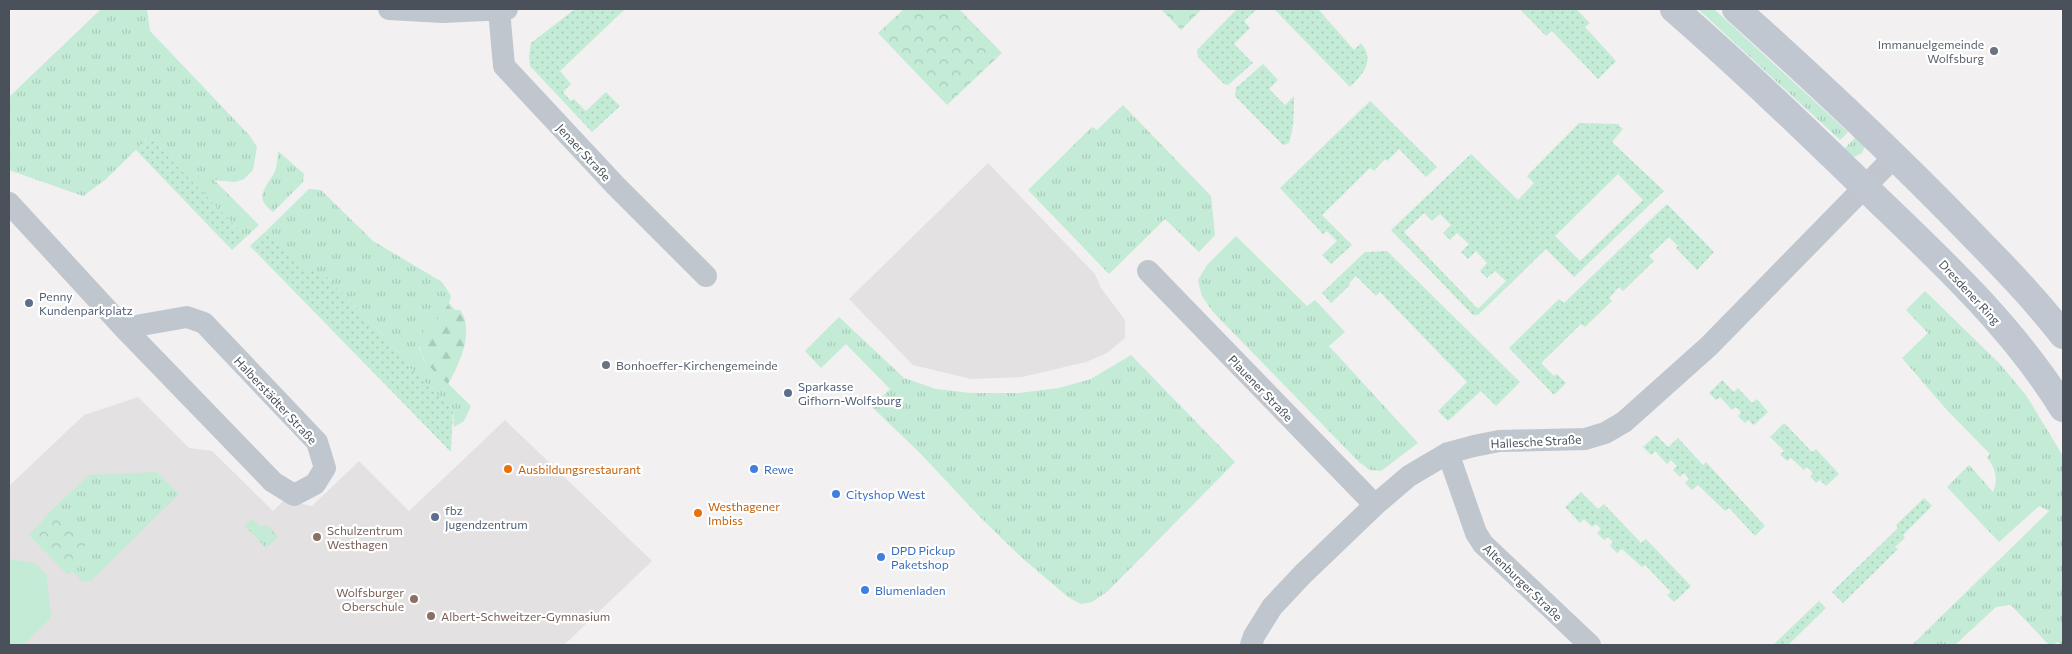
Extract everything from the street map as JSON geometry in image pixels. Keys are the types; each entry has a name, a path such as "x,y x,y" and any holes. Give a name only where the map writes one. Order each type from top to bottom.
{"street":[{"name":"Jenaer Straße","path":"389,9 443,12 503,9 504,66 615,185 706,276"},
{"name":"Dresdener Ring","path":"1674,9 1761,86 1987,310 2027,357 2063,408"},
{"path":"1736,9 1895,156 2018,282 2063,335"},
{"path":"1865,187 1895,156"},
{"name":"Hallesche Straße","path":"1252,645 1254,636 1272,607 1375,505 1409,476 1448,453 1499,441 1585,439 1605,433 1624,422 1709,346 1865,187"},
{"name":"Halberstädter Straße","path":"9,203 124,328 273,482 294,495 315,484 325,468 317,442 204,324 187,317 124,328"},
{"name":"Plauener Straße","path":"1148,271 1375,505"},
{"name":"Altenburger Straße","path":"1448,453 1476,533 1483,544 1590,645"}],"shaded area":[{"path":"988,163 1095,274 1101,288 1125,320 1125,338 1107,353 1086,362 1022,377 971,379 913,365 849,299"},
{"name":"Schulzentrum Westhagen","path":"138,397 189,448 212,451 273,511 284,500 312,506 359,461 409,511 505,420 652,561 564,645 9,645 9,486 84,415"}],"green space":[{"path":"101,9 147,9 150,31 250,136 257,147 253,170 244,179 235,182 214,180 259,225 246,237 149,137 105,180 83,196 9,170 9,97"},
{"path":"575,9 625,9 560,71 571,84 563,92 571,101 574,99 586,111 606,92 620,106 592,132 530,66 531,43"},
{"path":"904,9 959,9 1002,53 947,105 878,33"},
{"path":"1161,9 1202,9 1181,30"},
{"path":"1237,9 1257,9 1244,21 1250,28 1234,44 1253,63 1228,85 1224,84 1198,57 1197,50"},
{"path":"1274,9 1318,9 1354,50 1361,43 1367,56 1366,67 1363,72 1350,87"},
{"path":"1520,9 1576,9 1590,23 1585,27 1616,61 1598,79 1552,31 1546,36"},
{"path":"1698,9 1714,9 1848,132 1840,140"},
{"path":"1263,64 1278,80 1269,89 1285,105 1294,96 1291,137 1289,143 1283,145 1235,96 1236,88"},
{"path":"1370,101 1437,167 1426,177 1399,149 1387,161 1385,159 1374,171 1370,168 1322,215 1352,245 1331,264 1322,255 1337,241 1327,231 1323,234 1280,188"},
{"path":"1123,105 1211,196 1215,235 1199,252 1165,219 1109,274 1028,190 1092,127 1097,130"},
{"path":"1579,123 1618,124 1623,129 1612,142 1664,191 1574,277 1546,249 1478,315 1473,315 1391,230 1471,154 1518,200 1534,183 1527,176","holes":["1618,174 1643,200 1580,261 1555,236","1424,213 1432,221 1440,214 1451,225 1443,233 1450,240 1457,233 1469,244 1461,252 1468,259 1476,251 1487,263 1480,271 1487,278 1495,271 1506,281 1478,309 1404,232"]},
{"path":"1861,132 1866,144 1862,153 1852,158 1840,153"},
{"path":"149,137 246,237 232,250 136,150"},
{"path":"278,151 304,174 303,182 273,212 263,201 262,196 275,171"},
{"path":"309,189 321,190 373,241 442,282 451,296 449,303 433,327 428,325 419,348 423,359 471,406 464,421 454,427 453,410 410,368 404,357 325,275 307,276 265,232"},
{"path":"1667,204 1714,252 1697,270 1676,248 1678,246 1669,237 1649,256 1654,261 1623,291 1619,287 1609,298 1612,301 1585,327 1581,324 1541,363 1554,376 1557,374 1566,383 1554,395 1509,348 1559,299 1564,303"},
{"path":"265,232 307,275 314,270 319,275 325,275 404,357 410,368 453,410 451,452 250,246"},
{"path":"1236,236 1307,306 1315,300 1345,332 1329,346 1418,443 1381,471 1370,470 1359,462 1213,312 1202,296 1198,280 1207,265"},
{"path":"1387,251 1520,382 1496,406 1481,391 1448,421 1438,411 1467,382 1380,292 1376,296 1356,276 1349,283 1350,285 1331,303 1322,293 1365,252"},
{"path":"1925,291 1999,363 2026,395 2063,456 2063,645 2057,642 2049,645 2011,605 1996,607 1955,645 1912,645 2049,511 2039,506 1999,542 1947,487 1969,465 1993,492 1996,478 1987,457 1990,454 1946,409 1902,358 1928,333 1906,310"},
{"path":"449,303 455,310 460,310 464,318 466,337 461,357 448,384 423,358 420,351 420,343 427,324 433,327"},
{"path":"839,317 904,378 936,389 971,393 1019,393 1059,388 1091,379 1131,355 1235,462 1108,591 1092,602 1081,604 1068,597 1021,557 981,518 920,453 872,407 890,389 846,344 821,368 805,351"},
{"path":"1722,380 1734,392 1738,388 1752,403 1757,399 1768,412 1754,425 1748,420 1745,423 1738,416 1741,412 1736,407 1732,410 1720,397 1716,400 1709,393"},
{"path":"1784,423 1812,452 1816,449 1839,474 1826,486 1820,480 1816,483 1810,476 1813,473 1807,467 1804,470 1791,458 1787,461 1780,454 1784,451 1770,437"},
{"path":"1656,435 1668,447 1678,438 1703,465 1706,462 1765,526 1755,536 1729,508 1725,511 1698,485 1692,490 1685,483 1689,479 1684,473 1680,477 1673,470 1677,466 1671,460 1667,464 1655,451 1651,455 1643,447"},
{"path":"156,472 179,494 91,581 82,581 72,571 72,555 91,540 55,507 89,475"},
{"path":"1581,492 1598,509 1604,504 1641,543 1646,539 1691,586 1674,602 1667,595 1671,592 1645,565 1642,567 1622,549 1617,553 1610,546 1613,542 1608,537 1604,540 1597,533 1601,529 1596,524 1592,527 1584,519 1580,523 1565,507"},
{"path":"1924,498 1932,506 1903,535 1905,538 1895,547 1898,549 1843,603 1832,592 1898,528 1896,525"},
{"path":"55,507 91,540 73,555 72,571 68,575 29,535"},
{"path":"253,519 261,527 267,525 278,537 266,548 244,525"},
{"path":"9,559 35,563 46,574 51,615 49,620 23,645 9,645"},
{"path":"1819,601 1826,608 1788,645 1773,645"}],"place":[{"name":"Immanuelgemeinde Wolfsburg","path":"1994,51"},
{"name":"Penny Kundenparkplatz","path":"29,303"},
{"name":"Bonhoeffer-Kirchengemeinde","path":"606,365"},
{"name":"Sparkasse Gifhorn-Wolfsburg","path":"788,393"},
{"name":"Ausbildungsrestaurant","path":"508,469"},
{"name":"Rewe","path":"754,469"},
{"name":"Cityshop West","path":"836,494"},
{"name":"Westhagener Imbiss","path":"698,513"},
{"name":"fbz Jugendzentrum","path":"435,517"},
{"name":"Schulzentrum Westhagen","path":"317,537"},
{"name":"DPD Pickup Paketshop","path":"881,557"},
{"name":"Blumenladen","path":"865,590"},
{"name":"Wolfsburger Oberschule","path":"414,599"},
{"name":"Albert-Schweitzer-Gymnasium","path":"431,616"}]}
